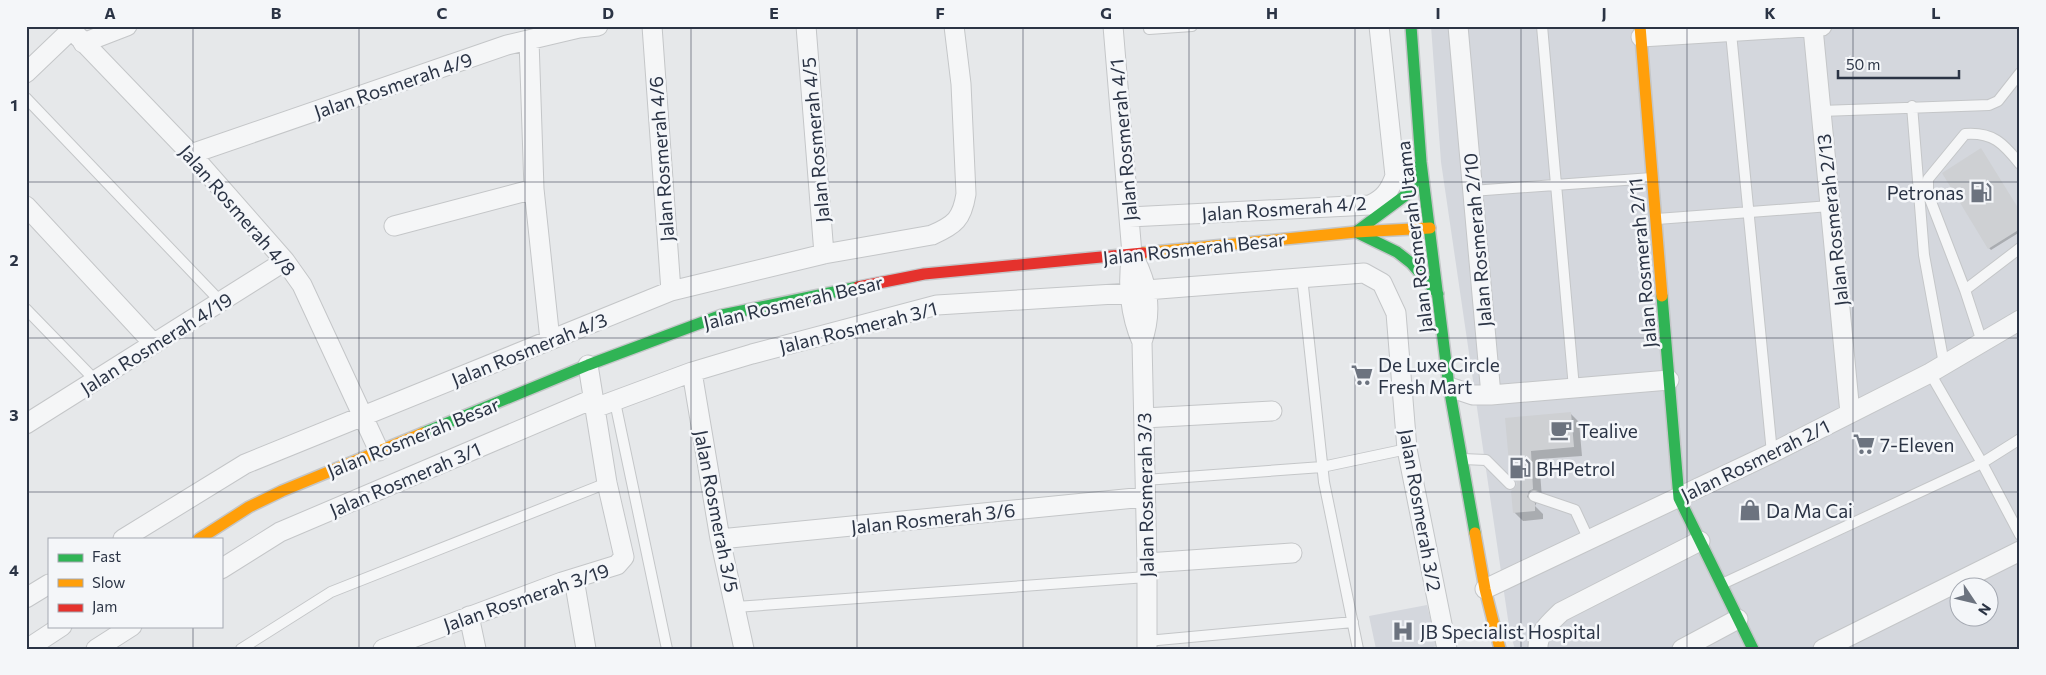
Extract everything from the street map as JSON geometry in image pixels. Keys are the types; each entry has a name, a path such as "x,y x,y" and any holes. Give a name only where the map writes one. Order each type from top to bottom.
{"street":[{"path":"26,73 74,33 127,26"},
{"name":"Jalan Rosmerah 4/9","path":"191,154 507,46 579,28 598,26"},
{"name":"Jalan Rosmerah 4/6","path":"652,26 671,291"},
{"name":"Jalan Rosmerah 4/5","path":"806,26 824,254"},
{"name":"Jalan Rosmerah 4/3","path":"124,538 245,464 671,291 824,254 932,235 947,229 957,221 964,208 966,194 961,84 954,26"},
{"name":"Jalan Rosmerah 4/1","path":"1113,26 1132,254"},
{"name":"Jalan Rosmerah 4/2","path":"1129,217 1370,205 1379,201 1390,189 1395,176 1380,26"},
{"name":"Jalan Rosmerah Utama","path":"1412,26 1421,162 1449,387 1460,459 1485,589 1500,649"},
{"name":"Jalan Rosmerah 2/10","path":"1458,26 1491,395"},
{"path":"1641,32 1731,34 1817,27"},
{"name":"Jalan Rosmerah 2/13","path":"1817,27 1821,111 1850,413"},
{"name":"Jalan Rosmerah 2/11","path":"1641,32 1679,498"},
{"name":"Jalan Rosmerah 4/8","path":"74,33 191,154 285,261 302,285 364,415 379,451"},
{"path":"529,40 534,189 550,340"},
{"path":"1421,162 1410,192 1356,232 1397,252 1411,263 1438,294"},
{"path":"394,226 534,189"},
{"path":"26,206 154,344"},
{"name":"Jalan Rosmerah Besar","path":"201,538 248,507 282,491 588,365 722,315 924,274 1356,232 1430,228"},
{"name":"Jalan Rosmerah 3/3","path":"1132,254 1142,272 1139,291 1148,324 1142,342 1147,645"},
{"name":"Jalan Rosmerah 4/19","path":"27,422 285,261"},
{"name":"Jalan Rosmerah 3/2","path":"1139,291 1364,273 1382,283 1396,313 1406,449 1447,649"},
{"name":"Jalan Rosmerah 3/1","path":"222,568 280,532 594,404 615,402 692,372 937,305 1139,291"},
{"name":"Jalan Rosmerah 2/1","path":"1485,589 1772,453 1937,369 2020,320"},
{"name":"Jalan Rosmerah 3/19","path":"383,649 468,616 617,564 624,557 607,483 588,365"},
{"name":"Jalan Rosmerah 3/5","path":"692,372 720,539 744,649"},
{"path":"1449,387 1473,395 1491,395 1669,380"},
{"path":"1144,418 1272,411"},
{"name":"Jalan Rosmerah 3/6","path":"720,539 1145,489"},
{"path":"1679,498 1753,649"},
{"path":"1538,649 1537,641 1547,625 1562,612 1700,541"},
{"path":"1823,649 2020,551"},
{"path":"1147,570 1292,553"},
{"path":"574,579 586,649"},
{"path":"26,598 48,585"},
{"path":"468,616 476,649"},
{"path":"1682,649 1738,619"},
{"path":"27,649 59,628"},
{"path":"96,649 129,628"}],"lane":[{"path":"1149,29 1192,26"},
{"path":"1542,26 1574,388"},
{"path":"1731,34 1772,453"},
{"path":"1821,111 1912,106 1989,105 2001,97 2020,73"},
{"path":"26,98 221,302"},
{"path":"1912,106 1924,255 1937,369 1982,463 2020,535"},
{"path":"1982,342 1965,290 1928,194 1928,179 1965,134 1994,138 2004,144 2020,164"},
{"path":"1472,191 1653,178"},
{"path":"1656,219 1830,206"},
{"path":"1965,290 2020,248"},
{"path":"1302,278 1322,467 1358,649"},
{"path":"26,309 95,380"},
{"path":"615,402 667,649"},
{"path":"1721,585 1982,463 2020,439"},
{"path":"1145,489 1322,467 1406,449"},
{"path":"1460,459 1486,460 1510,484"},
{"path":"241,649 331,592 607,483"},
{"path":"1534,496 1575,510 1589,540"},
{"path":"736,607 1147,570"},
{"path":"1147,645 1353,622"}],"shaded area":[{"path":"1431,26 2020,26 2020,649 1515,649 1510,633 1441,162"},
{"name":"JB Specialist Hospital","path":"1427,605 1437,646 1425,649 1376,649 1369,616"}],"building":[{"name":"Petronas","path":"1981,148 2020,211 2020,229 1988,249 1942,173"},
{"name":"BHPetrol","path":"1571,412 1574,447 1531,451 1533,489 1529,491 1527,497 1535,503 1535,511 1513,513 1511,491 1517,483 1510,474 1505,418"}],"traffic: fast":[{"path":"1411,26 1421,162 1449,387 1475,533"},
{"path":"1421,162 1410,192 1356,232 1397,252 1411,263 1438,294"},
{"path":"423,433 588,365 722,315 858,287"},
{"path":"1662,296 1679,498 1753,649"}],"traffic: slow":[{"path":"1640,26 1662,296"},
{"path":"1143,253 1356,232 1430,228"},
{"path":"201,538 249,507 282,491 423,433"},
{"path":"1475,533 1485,589 1500,649"}],"traffic: jam":[{"path":"858,287 924,274 1143,253"}],"place":[{"name":"Petronas","path":"1981,192"},
{"name":"De Luxe Circle Fresh Mart","path":"1362,375"},
{"name":"Tealive","path":"1561,430"},
{"name":"7-Eleven","path":"1864,444"},
{"name":"BHPetrol","path":"1520,468"},
{"name":"Da Ma Cai","path":"1750,510"},
{"name":"JB Specialist Hospital","path":"1403,631"}]}
